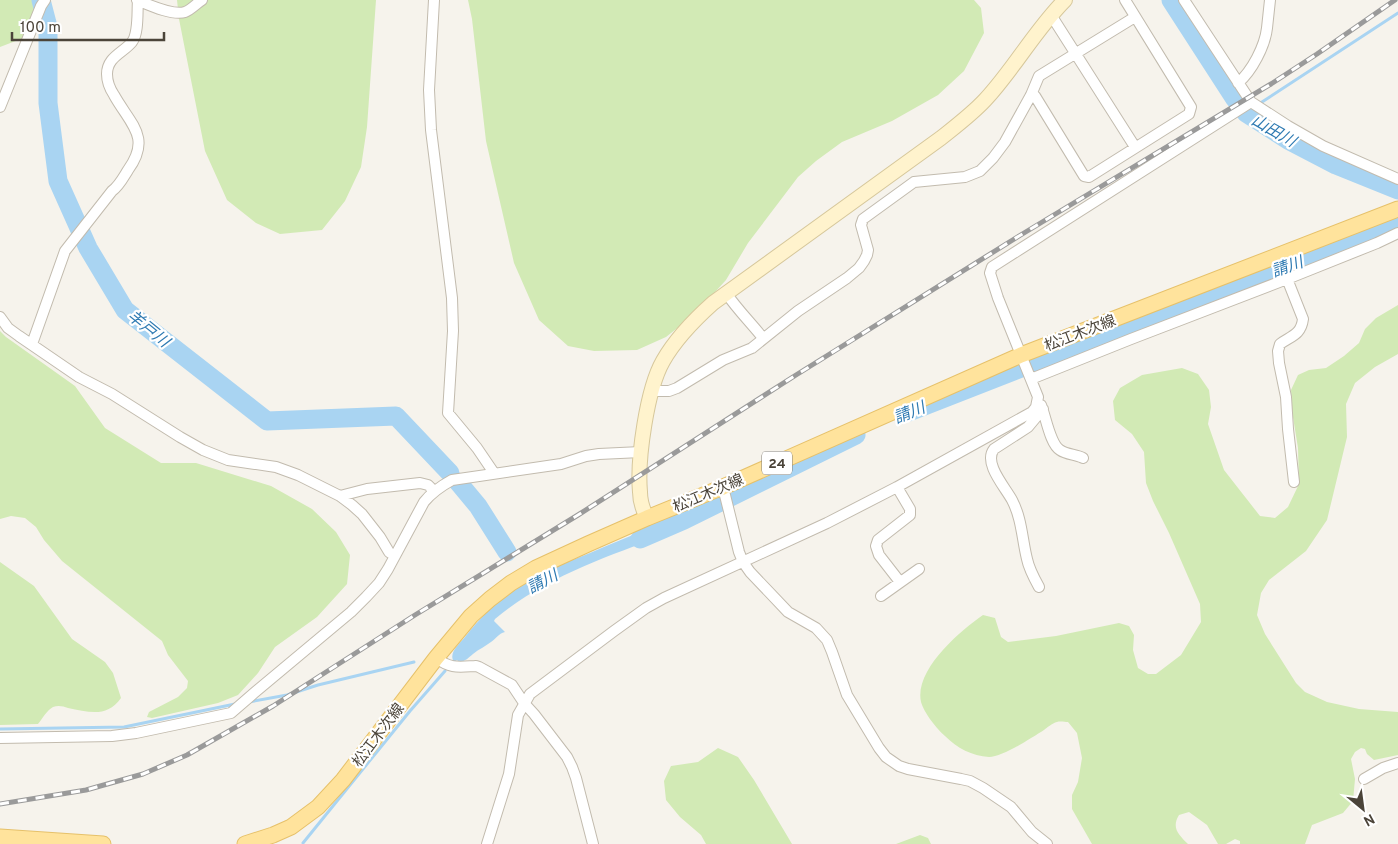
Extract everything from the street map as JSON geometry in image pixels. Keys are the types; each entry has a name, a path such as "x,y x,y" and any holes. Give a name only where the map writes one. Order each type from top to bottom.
{"main road":[{"name":"松江木次線","path":"245,844 276,840 291,826 318,807 343,780 436,658 471,616 510,583 558,558 647,518 725,491 1021,355 1279,259 1398,209"},
{"path":"0,837 104,844"}],"street":[{"path":"0,106 45,0"},
{"path":"32,344 65,252 135,161 139,146 139,136 110,88 107,75 109,64 114,56 133,41 137,23 137,0 161,9 185,12 202,0"},
{"path":"434,0 429,90 431,130 452,298 453,331 448,413 477,448 494,473"},
{"path":"647,518 642,506 640,492 641,452 655,378 674,343 698,316 726,293 965,119 985,101 1051,15 1065,0"},
{"path":"1031,95 1035,96 1084,176 1089,177 1188,114 1191,107 1125,0"},
{"path":"1184,0 1238,83 1245,107 1288,126 1323,146 1398,179"},
{"path":"1238,83 1244,78 1260,50 1267,30 1270,0"},
{"path":"1051,15 1135,147"},
{"path":"652,391 669,391 676,388 723,360 752,348 798,311 859,268 864,262 868,250 861,225 863,219 914,182 965,176 980,171 1005,142 1040,76 1135,17"},
{"path":"1083,458 1063,452 1055,446 1051,438 1043,409 990,271 992,267 1245,107"},
{"path":"1031,379 1377,243 1398,233"},
{"path":"1279,259 1303,319 1301,328 1280,344 1278,351 1286,397 1294,482"},
{"path":"726,293 763,338"},
{"path":"0,317 8,328 79,377 112,394 203,450 228,460 276,468 298,475 340,496 362,514 389,552 395,556"},
{"path":"487,844 509,774 518,715 530,694 646,608 826,523 896,487 1026,416 1036,407 1038,397"},
{"path":"1039,587 1030,569 1017,511 993,468 990,458 994,449 1028,427 1043,409"},
{"path":"0,738 112,736 231,714 361,602 379,583 417,512 434,491 452,480 561,464 599,454 641,452"},
{"path":"340,496 367,489 420,483 428,485 434,491"},
{"path":"896,487 910,509 910,515 878,540 876,546 879,555 900,582"},
{"path":"725,491 743,562 788,612 816,628 827,640 846,695 886,757 899,766 908,769 970,781 983,788 1011,807 1032,832 1047,844"},
{"path":"881,596 919,569"},
{"path":"436,658 452,667 479,667 512,685 567,757 576,778 593,844"},
{"path":"1364,779 1383,768 1398,763"}],"green space":[{"path":"0,0 44,0 26,37 0,47"},
{"path":"177,0 376,0 367,127 361,167 345,201 322,230 280,234 256,223 227,200 205,151"},
{"path":"468,0 974,0 981,8 984,33 964,71 938,95 892,121 842,142 798,177 748,243 726,280 695,314 666,337 637,350 594,351 568,346 539,320 514,263 486,141 472,19"},
{"path":"1398,305 1398,354 1375,367 1355,383 1346,404 1347,437 1327,520 1306,551 1269,580 1261,593 1257,615 1265,634 1296,683 1305,692 1327,702 1359,709 1398,712 1398,755 1374,760 1367,754 1365,749 1361,748 1355,752 1351,759 1355,779 1353,801 1343,813 1312,825 1305,844 1240,844 1240,841 1235,839 1226,844 1218,844 1207,825 1189,812 1179,815 1176,824 1177,831 1188,844 1092,844 1072,809 1072,795 1078,782 1082,758 1077,733 1068,722 1055,723 1009,751 989,757 965,751 938,729 928,716 921,702 924,677 931,665 951,641 983,615 995,618 1001,637 1008,642 1056,636 1119,623 1129,626 1134,635 1133,650 1138,668 1148,674 1156,674 1181,655 1201,622 1200,604 1146,483 1144,452 1132,434 1115,420 1113,401 1120,388 1142,375 1182,368 1198,374 1209,390 1211,407 1208,424 1224,470 1260,516 1275,518 1288,507 1299,484 1298,448 1292,411 1291,390 1298,375 1309,370 1326,368 1344,356 1359,343 1365,329 1376,318"},
{"path":"0,331 75,386 105,428 161,463 196,463 271,486 312,509 336,532 350,555 347,584 317,617 275,647 258,673 238,695 218,703 152,718 147,717 149,712 178,697 187,688 188,681 168,655 162,641 62,561 44,540 36,527 25,518 11,516 0,519"},
{"path":"0,562 34,586 72,639 105,662 113,673 121,698 110,709 90,712 57,706 49,710 38,724 0,725"},
{"path":"718,748 738,757 792,844 706,844 701,835 680,817 666,800 664,781 671,766 698,762"},
{"path":"920,835 928,838 931,844 896,844"}],"water":[{"path":"660,524 665,535 576,570 555,580 514,605 494,621 505,632 465,660 454,662 452,655 457,646 489,610 518,587 553,568"}],"waterway":[{"name":"羊戸川","path":"41,0 48,27 48,103 58,181 88,248 125,310 267,421 396,416 450,473"},
{"name":"山田川","path":"1171,0 1246,113 1288,140 1336,165 1398,190"},
{"path":"1262,102 1398,13"},
{"name":"山田川","path":"1246,113 1250,111"},
{"name":"請川","path":"909,412 1174,308 1398,225"},
{"name":"請川","path":"640,539 684,520 856,435"},
{"name":"羊戸川","path":"458,482 478,506 507,552"},
{"name":"請川","path":"249,702 287,695 318,685 414,662"},
{"path":"303,843 410,711 445,671"},
{"path":"0,729 124,727 235,704"}],"railway":[{"path":"0,804 86,790 143,774 187,755 273,706 1019,236 1271,84 1395,0"}]}
